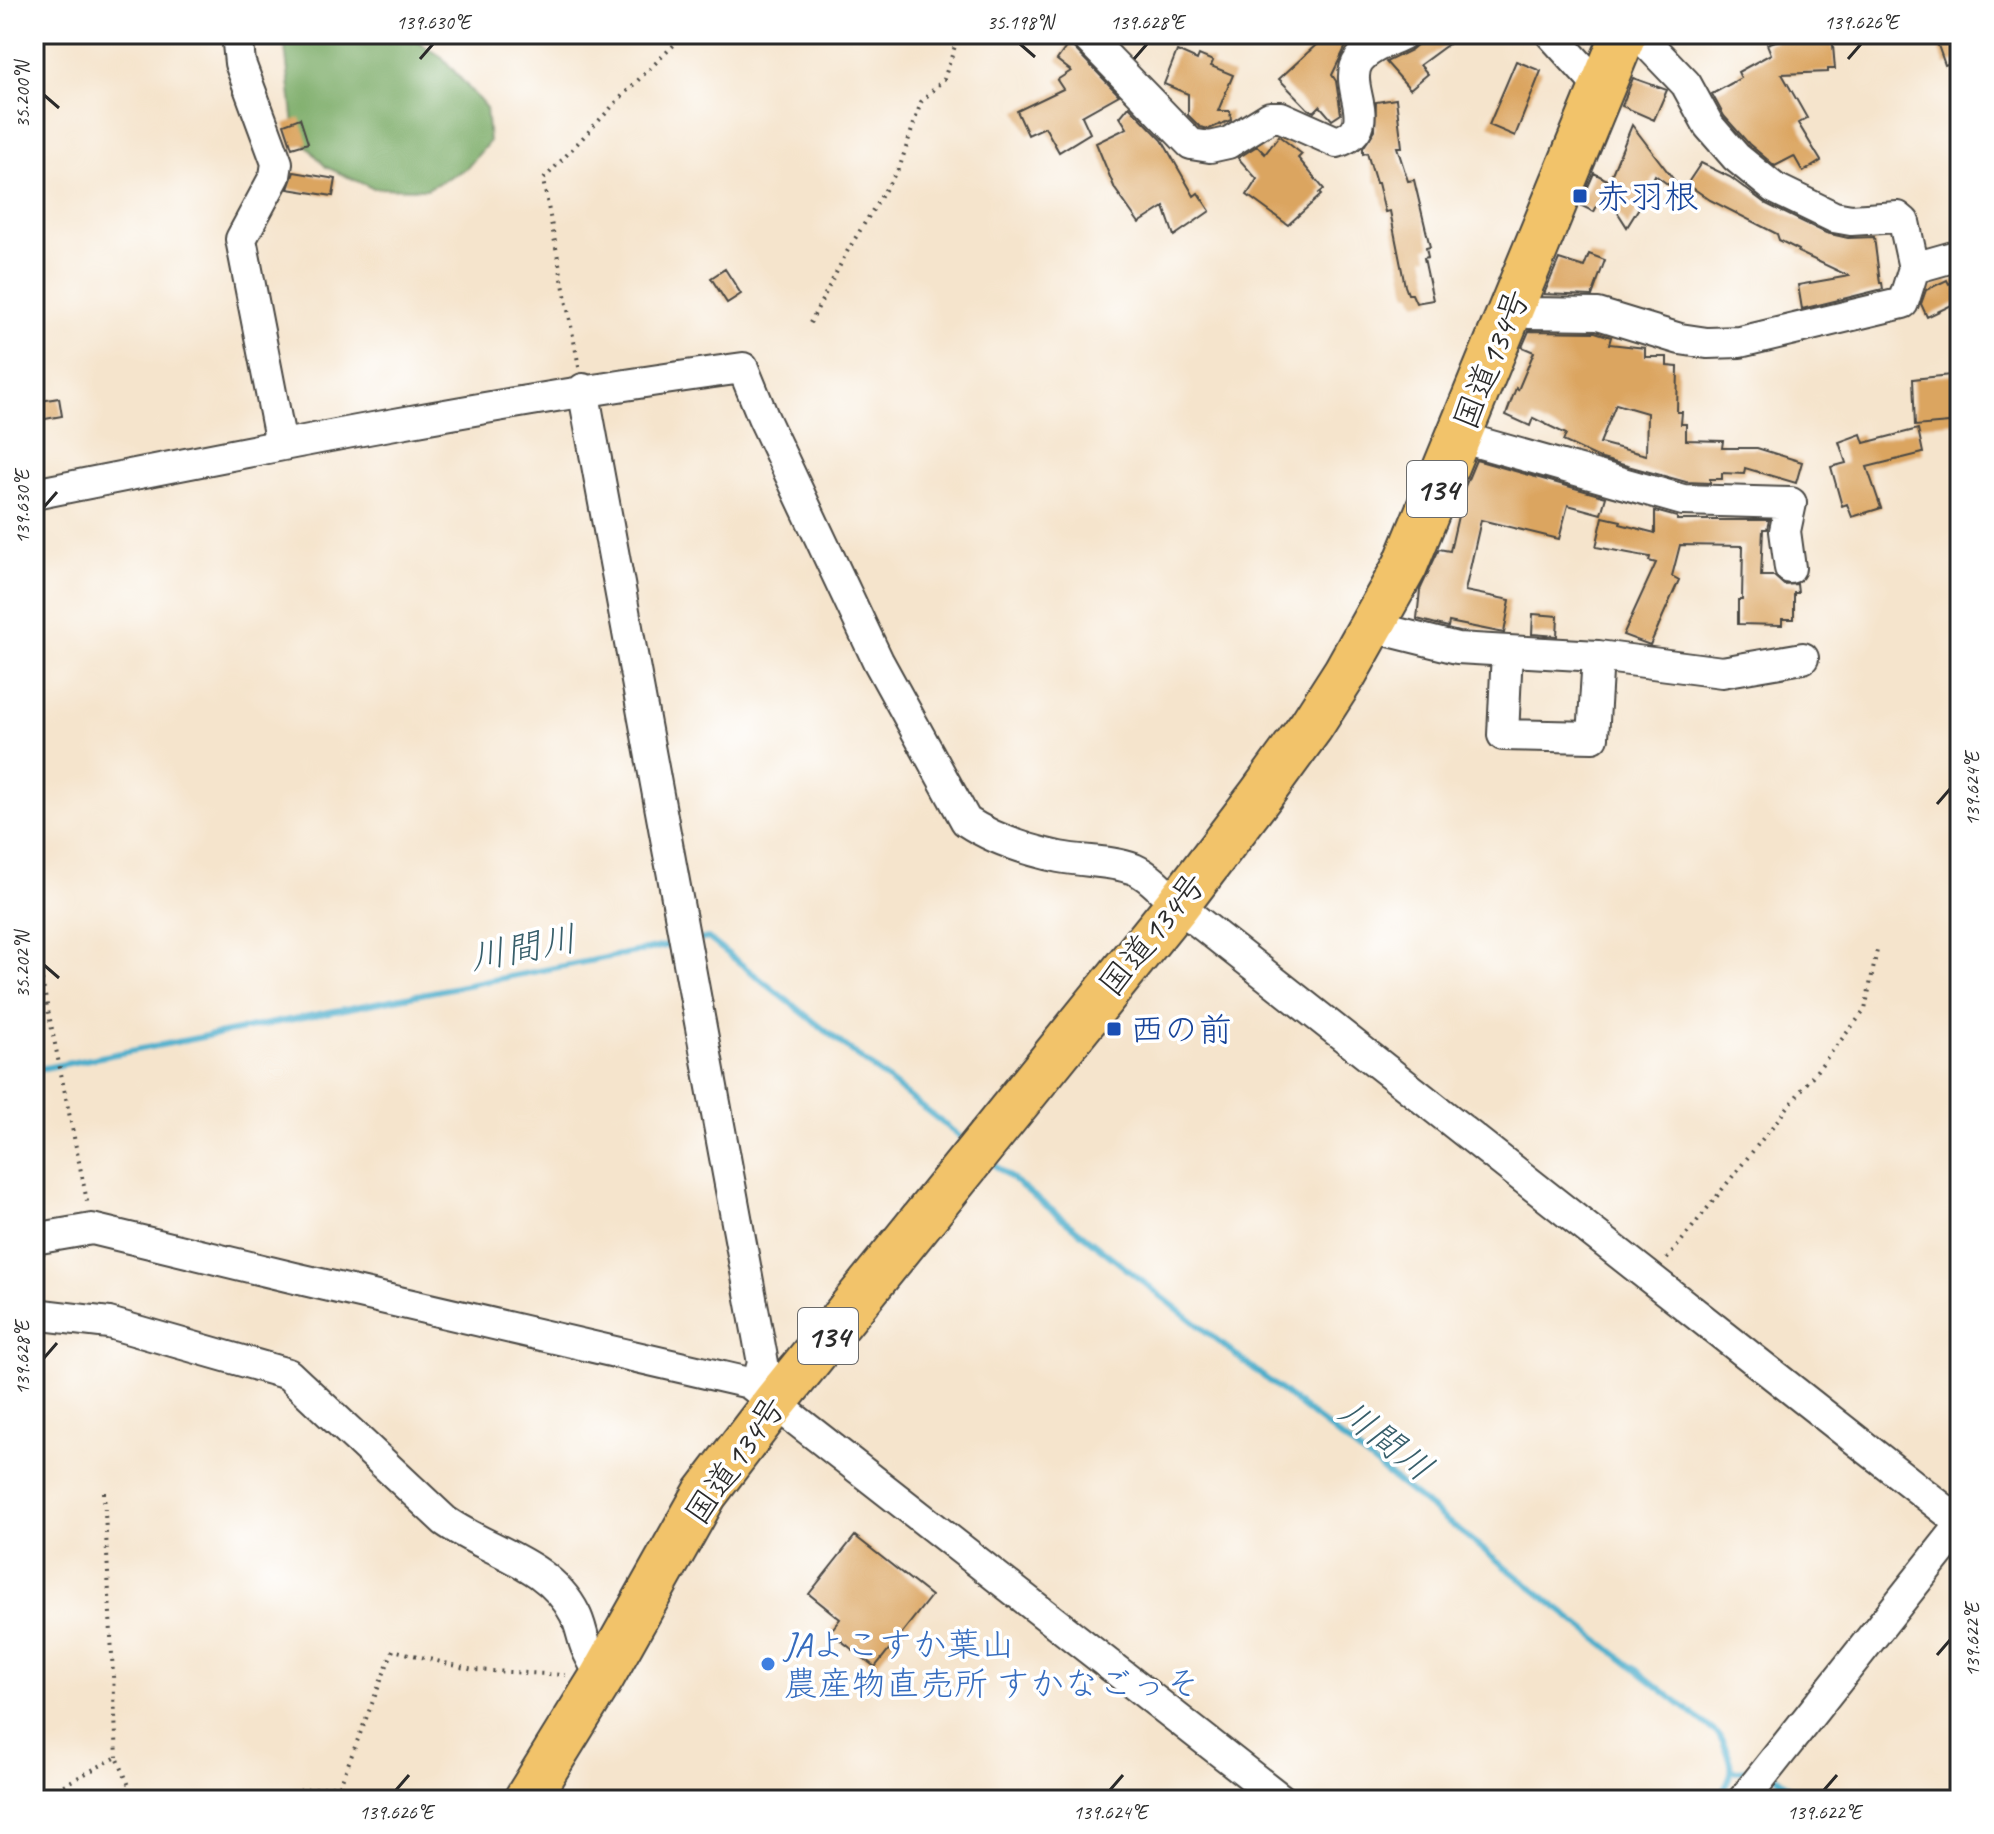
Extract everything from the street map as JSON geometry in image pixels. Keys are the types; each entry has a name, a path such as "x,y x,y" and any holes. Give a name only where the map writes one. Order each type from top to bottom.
{"highway":[{"name":"国道134号","path":"526,1800 602,1677 705,1494 766,1395 1177,905 1311,726 1373,627 1405,566 1624,34"}],"street":[{"path":"237,34 240,63 277,163 275,176 241,239 281,444"},
{"path":"1084,34 1191,144 1210,147 1228,143 1270,117 1281,117 1337,142 1343,140 1357,129 1361,121 1354,72 1357,62 1366,53 1403,34"},
{"path":"1551,34 1601,89"},
{"path":"1512,306 1529,313 1598,314 1680,339 1707,343 1740,342 1903,303 1914,268 1904,222 1898,217 1851,220 1834,217 1774,188 1736,157 1709,126 1686,84 1638,34"},
{"path":"1914,268 1960,255"},
{"path":"34,494 281,444 583,389 743,368 878,661 966,821 987,835 1059,857 1135,869 1155,883 1177,905 1960,1524 1757,1783"},
{"path":"583,389 763,1363 766,1395"},
{"path":"1459,437 1686,500 1791,503 1785,531 1790,568"},
{"path":"1373,627 1457,648 1598,656 1722,672 1803,658"},
{"path":"1507,651 1503,735 1593,737 1598,656"},
{"path":"34,1239 92,1229 749,1383 1282,1800"},
{"path":"34,1314 109,1323 288,1374 445,1521 469,1538 521,1560 543,1576 575,1614 586,1649 602,1677"}],"path":[{"path":"583,389 543,180 685,34"},
{"path":"810,323 848,250 900,166 921,102 944,79 959,34"},
{"path":"34,941 92,1229"},
{"path":"1650,1279 1865,1010 1877,950"},
{"path":"104,1492 117,1757 135,1800"},
{"path":"236,1800 340,1785 393,1650 473,1670 602,1677"},
{"path":"35,1800 117,1757"}],"green space":[{"path":"287,34 406,34 442,57 486,108 489,142 467,168 427,189 372,188 326,167 295,133 285,47"}],"building":[{"path":"1305,34 1362,34 1345,48 1332,75 1336,81 1341,114 1332,120 1320,106 1314,112 1308,109 1279,79 1316,45"},
{"path":"1421,34 1462,34 1420,65 1428,74 1410,89 1386,62 1411,50 1418,44"},
{"path":"1795,34 1832,34 1835,69 1782,74 1807,118 1798,123 1821,161 1803,172 1794,156 1775,166 1749,144 1724,116 1712,94 1741,78 1738,72 1771,54 1767,44"},
{"path":"1934,34 1960,34 1960,60 1945,65"},
{"path":"1069,43 1119,95 1082,116 1090,133 1059,152 1045,127 1028,135 1017,111 1063,89 1057,80 1071,71 1057,60"},
{"path":"1177,51 1197,60 1199,55 1213,61 1211,66 1233,75 1218,111 1230,111 1231,120 1209,129 1200,127 1188,115 1188,94 1164,84"},
{"path":"1516,61 1541,71 1515,136 1489,125"},
{"path":"1633,78 1667,90 1654,120 1622,106"},
{"path":"1396,99 1402,147 1397,147 1408,181 1414,180 1430,247 1426,248 1428,257 1424,258 1433,300 1416,303 1405,286 1390,211 1385,212 1367,153 1363,154 1363,148 1375,130 1376,102"},
{"path":"1129,106 1162,140 1194,196 1198,193 1210,211 1174,236 1164,207 1139,223 1115,189 1096,143 1127,128 1120,117"},
{"path":"300,118 308,143 292,148 284,124"},
{"path":"1632,125 1680,188 1677,191 1655,175 1627,227 1604,191 1594,212 1580,205 1594,173 1609,181"},
{"path":"1279,136 1302,154 1298,158 1324,189 1288,225 1247,195 1257,179 1238,158 1257,146 1265,154"},
{"path":"1701,163 1730,177 1766,204 1826,233 1848,238 1874,237 1883,289 1802,309 1798,285 1849,276 1798,252 1779,240 1777,234 1710,200 1687,184"},
{"path":"294,172 336,179 333,196 288,189"},
{"path":"1589,254 1605,260 1592,296 1544,294 1559,259 1584,267"},
{"path":"725,269 741,294 727,303 711,278"},
{"path":"1960,278 1960,301 1927,317 1921,304 1926,290 1947,280 1949,284"},
{"path":"1529,331 1595,332 1611,337 1609,344 1645,348 1645,357 1667,357 1667,366 1678,367 1677,412 1682,412 1681,424 1686,424 1686,440 1723,441 1722,448 1757,448 1802,462 1796,483 1745,468 1744,474 1722,473 1722,479 1710,479 1710,483 1686,482 1602,459 1563,441 1566,434 1533,418 1530,426 1506,415 1534,352 1522,347","holes":["1616,404 1647,413 1646,455 1600,443"]},
{"path":"1960,374 1960,422 1915,426 1913,379"},
{"path":"59,398 62,416 34,421 34,402"},
{"path":"1918,429 1923,453 1867,467 1881,508 1852,517 1847,504 1842,506 1831,467 1846,463 1839,442 1861,434 1864,443"},
{"path":"1476,460 1606,497 1601,514 1568,505 1559,539 1481,520 1465,591 1510,600 1504,633 1449,622 1448,627 1417,619 1420,590 1439,549 1450,551 1458,516 1453,515"},
{"path":"1655,511 1677,517 1677,520 1769,520 1767,529 1763,529 1761,576 1774,576 1784,585 1797,584 1794,619 1782,619 1782,625 1738,624 1738,600 1742,600 1743,546 1680,545 1672,576 1679,580 1650,645 1623,635 1656,563 1649,561 1650,557 1596,547 1603,517 1655,533"},
{"path":"1533,614 1558,616 1557,636 1532,634"},
{"path":"855,1536 931,1596 875,1667 830,1632 840,1619 809,1594"}],"waterway":[{"name":"川間川","path":"695,941 708,938 959,1136"},
{"name":"川間川","path":"34,1070 676,944"},
{"name":"川間川","path":"992,1163 1719,1735 1731,1761 1731,1769 1728,1783 1716,1800"},
{"name":"川間川","path":"1733,1771 1755,1770"},
{"name":"川間川","path":"1774,1775 1805,1800"}],"place":[{"name":"赤羽根","path":"1580,196"},
{"name":"西の前","path":"1114,1029"},
{"name":"JAよこすか葉山 農産物直売所 すかなごっそ","path":"768,1664"}]}
